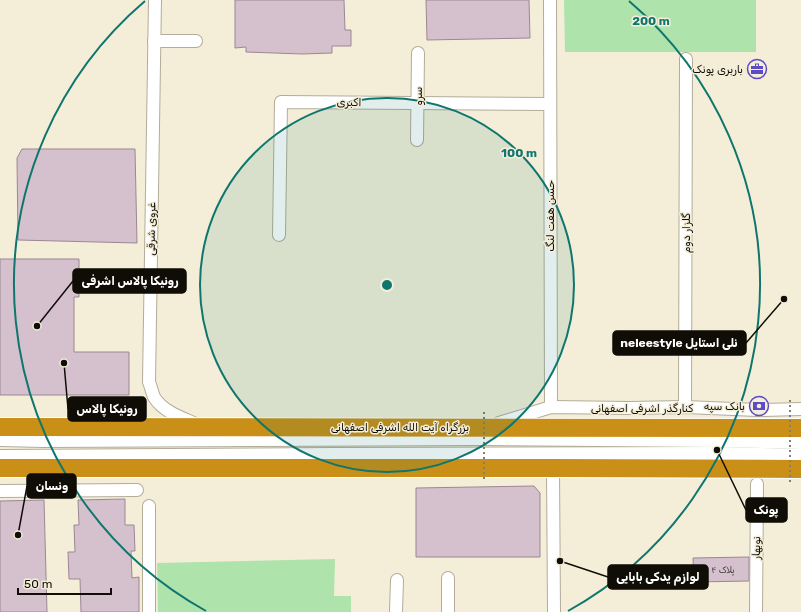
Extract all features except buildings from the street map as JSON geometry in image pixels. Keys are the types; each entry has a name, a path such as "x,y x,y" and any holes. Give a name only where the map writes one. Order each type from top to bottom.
{"highway":[{"name":"بزرگراه آیت الله اشرفی اصفهانی","path":"0,427 206,428 485,419 801,428"},
{"path":"0,468 801,469"}],"street":[{"name":"غروی شرقی","path":"154,0 149,382 155,398 163,407 178,416 206,428"},
{"name":"حسن هفت لنگ","path":"550,0 551,407"},
{"path":"154,41 196,41"},
{"name":"سرو","path":"417,140 418,53"},
{"name":"گلزار دوم","path":"685,407 686,59"},
{"name":"اکبری","path":"279,235 281,102 550,104"},
{"name":"کنارگذر اشرفی اصفهانی","path":"485,419 551,407 685,407 758,410 801,409"},
{"path":"0,440 488,439 801,443"},
{"path":"0,456 720,453 801,454"},
{"path":"553,468 554,612"},
{"name":"نوبهار","path":"756,612 757,484"},
{"path":"0,491 137,490"},
{"path":"149,506 149,612"},
{"path":"448,578 448,612"},
{"path":"396,612 397,580"}],"path":[{"path":"790,400 790,484"},
{"path":"484,479 485,419"}],"green space":[{"path":"564,0 756,0 756,52 565,52"},
{"path":"335,559 334,596 351,596 351,612 158,612 157,563"}],"place":[{"name":"باربری پونک","path":"757,69"},
{"name":"neleestyle نلی استایل","path":"784,299"},
{"name":"رونیکا پالاس اشرفی","path":"37,326"},
{"name":"رونیکا پالاس","path":"64,363"},
{"name":"بانک سپه","path":"759,406"},
{"name":"پونک","path":"717,450"},
{"name":"ونسان","path":"18,535"},
{"name":"لوازم یدکی بابایی","path":"560,561"}]}
